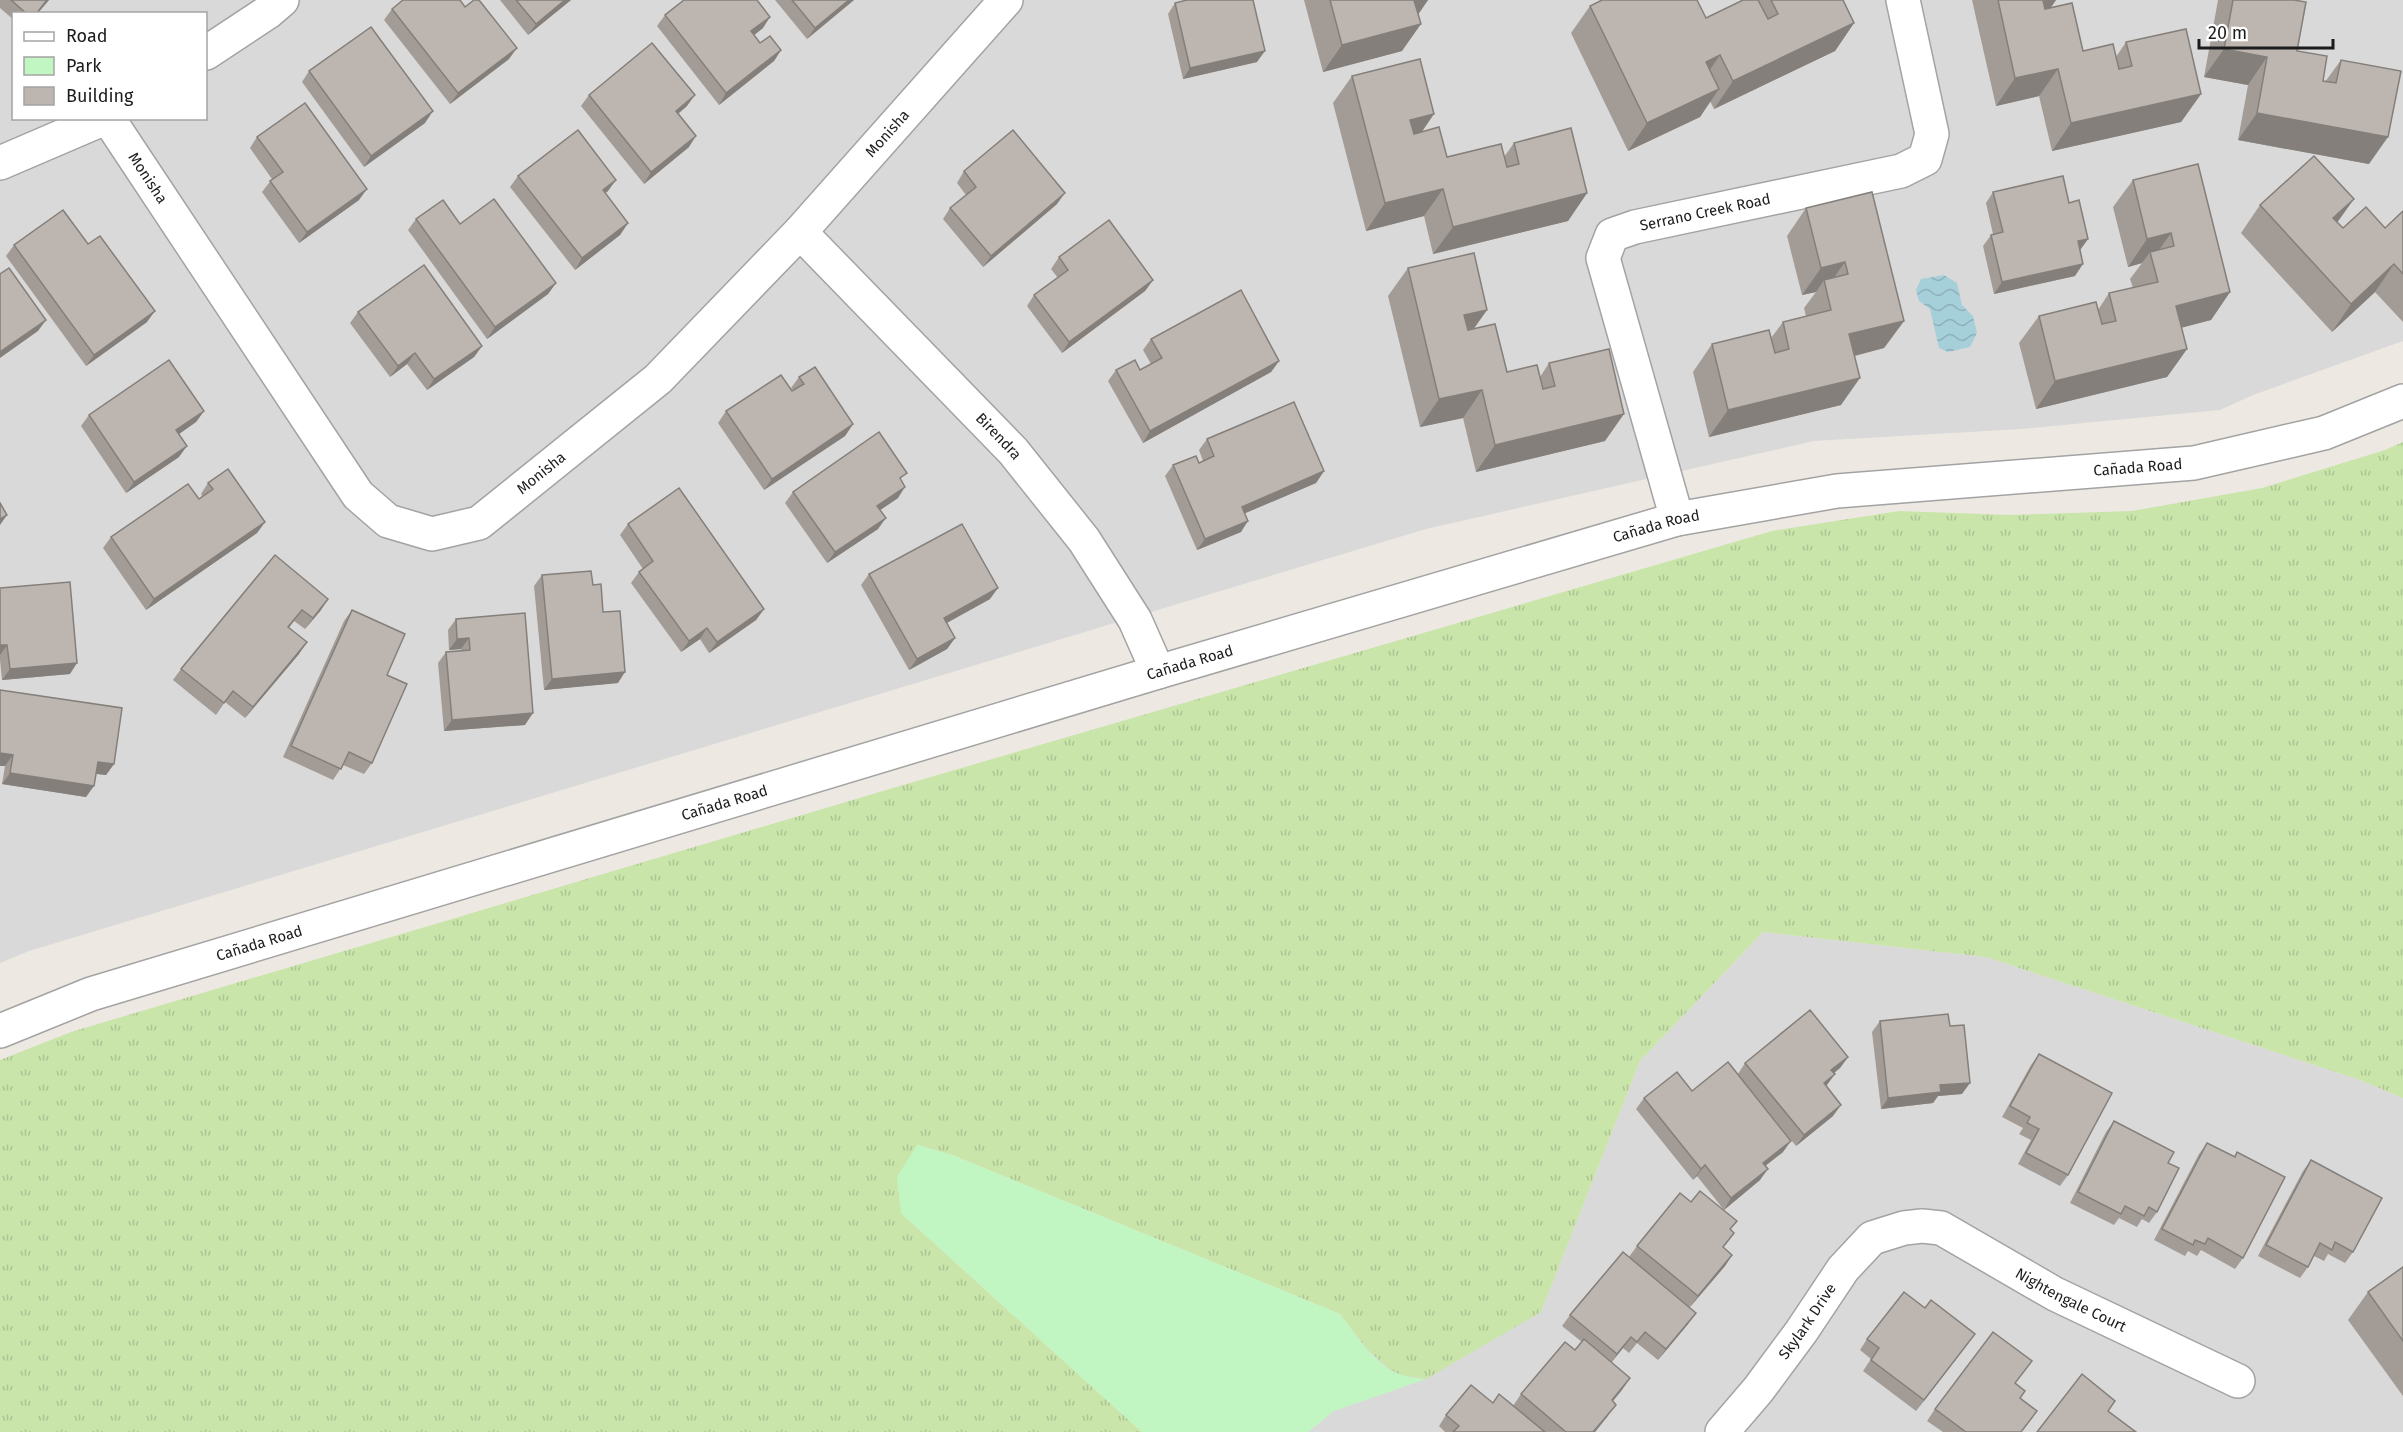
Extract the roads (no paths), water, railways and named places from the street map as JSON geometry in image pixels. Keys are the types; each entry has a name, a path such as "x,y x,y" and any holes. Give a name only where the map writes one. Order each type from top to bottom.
{"street":[{"path":"207,52 268,12 282,0"},
{"name":"Monisha","path":"108,120 358,495 388,521 432,534 479,523 658,379 800,232 1006,0"},
{"name":"Serrano Creek Road","path":"1677,519 1603,258 1612,235 1635,227 1901,171 1925,159 1932,134 1903,0"},
{"path":"0,163 102,120"},
{"name":"Birendra","path":"800,232 1013,451 1083,540 1135,620 1158,672"},
{"name":"Cañada Road","path":"0,1031 91,994 1158,672 1677,519 1837,491 2194,463 2324,433 2403,401"},
{"name":"Nightengale Court","path":"1904,1228 1922,1226 1941,1228 2055,1294 2238,1381"},
{"name":"Skylark Drive","path":"1722,1432 1801,1332 1843,1269 1872,1238 1904,1228"}],"water":[{"path":"1944,275 1957,283 1962,305 1973,316 1977,333 1970,347 1948,352 1939,348 1930,309 1919,301 1916,290 1921,279"}]}
